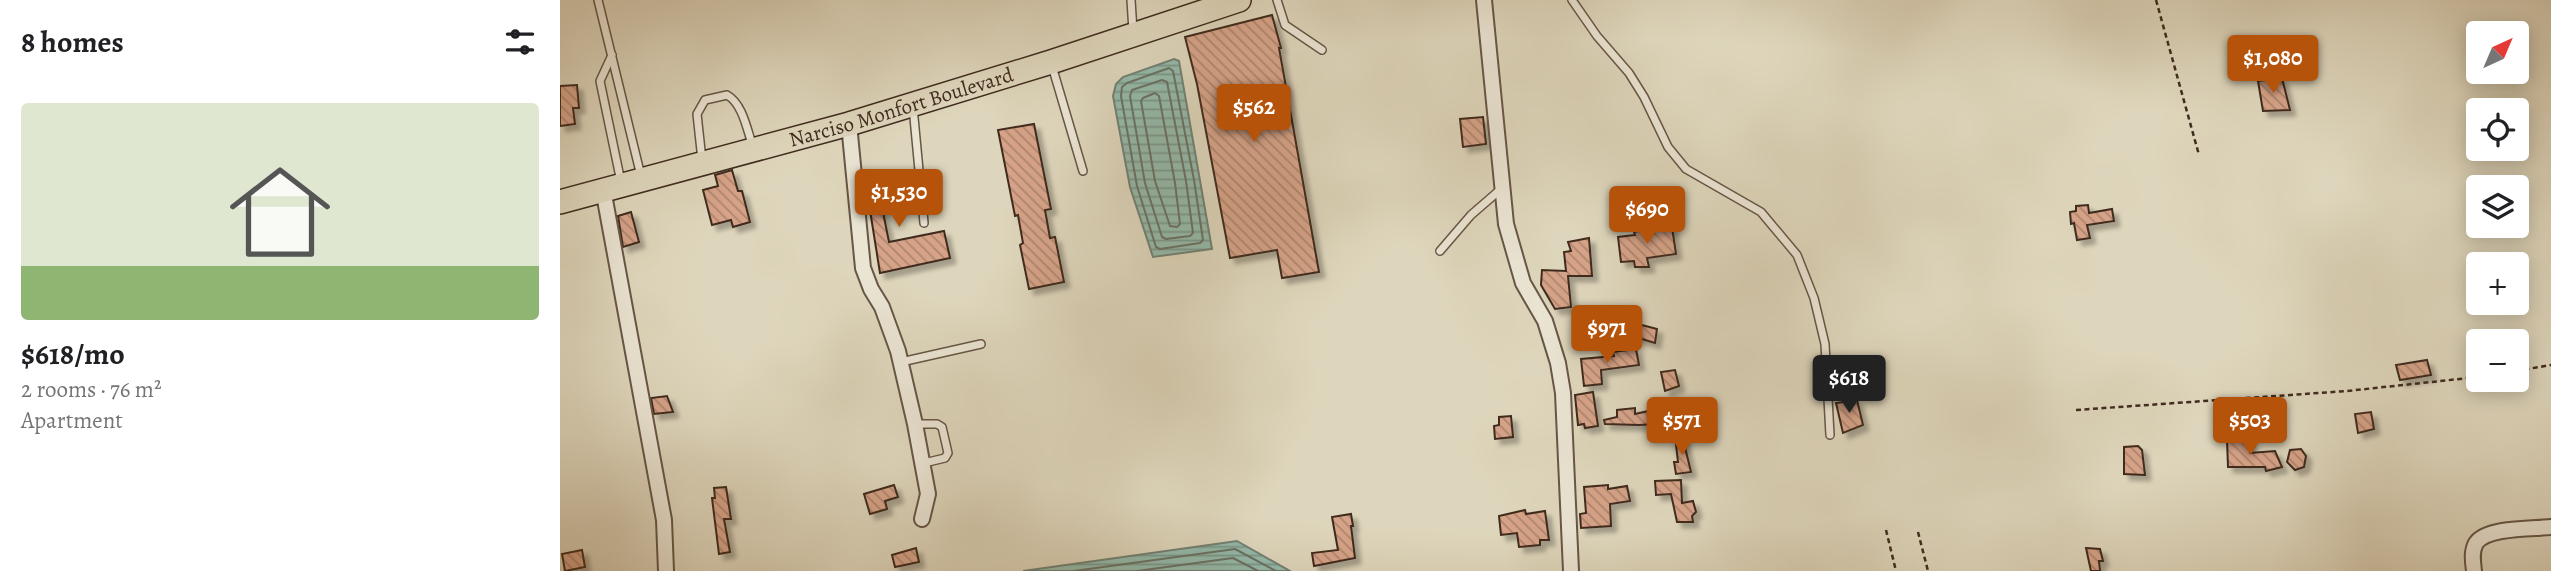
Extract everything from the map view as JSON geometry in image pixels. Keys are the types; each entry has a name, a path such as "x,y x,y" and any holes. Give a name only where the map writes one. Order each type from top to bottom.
{"main road":[{"name":"Narciso Monfort Boulevard","path":"560,202 849,124 1051,62 1238,0"}],"street":[{"path":"1484,0 1506,224 1523,282 1545,321 1559,363 1563,393 1571,571"},
{"path":"849,124 863,268 882,307 901,362 924,463 928,494 922,519"},
{"path":"622,184 664,520 666,571"},
{"path":"2474,571 2473,552 2482,537 2489,533 2551,527"}],"lane":[{"path":"598,0 612,55 622,184"},
{"path":"1132,0 1133,35"},
{"path":"1277,0 1285,25 1322,50"},
{"path":"1572,0 1597,36 1629,73 1668,147 1686,169 1761,212 1797,255 1814,298 1825,344 1830,435"},
{"path":"612,55 600,81 622,184"},
{"path":"1051,62 1083,171"},
{"path":"702,164 697,114 705,100 727,94 738,105 754,150"},
{"path":"913,103 924,223"},
{"path":"1440,251 1471,215 1502,189"},
{"path":"901,362 981,344"},
{"path":"915,424 937,424 942,427 948,453 945,458 924,463"}],"path":[{"path":"2156,0 2199,155"},
{"path":"2529,369 2551,365"},
{"path":"2076,410 2347,391 2466,378"},
{"path":"1886,530 1896,571"},
{"path":"1918,532 1928,571"}],"water":[{"path":"1174,59 1179,61 1212,249 1153,257 1130,187 1113,96 1116,84 1123,77"},
{"path":"1237,541 1290,571 1023,571"}],"building":[{"path":"1272,15 1281,48 1319,272 1282,278 1277,250 1230,258 1197,84 1185,37"},
{"path":"2282,78 2290,110 2263,111 2258,81"},
{"path":"577,85 579,108 573,108 575,124 560,126 560,86"},
{"path":"1483,117 1486,144 1463,147 1460,119"},
{"path":"1034,124 1051,209 1045,210 1050,238 1055,237 1064,282 1029,289 1020,245 1023,243 1018,215 1015,216 998,130"},
{"path":"732,170 738,191 742,191 750,222 733,227 731,220 712,225 703,190 718,186 715,175"},
{"path":"904,173 906,189 901,189 902,199 881,202 889,242 944,231 950,258 880,273 869,204 866,204 864,178"},
{"path":"2088,205 2089,213 2112,209 2114,221 2087,225 2090,238 2077,240 2070,212 2076,211 2076,206"},
{"path":"631,212 639,242 623,247 618,216"},
{"path":"1672,227 1676,254 1647,258 1649,267 1635,267 1634,261 1621,262 1618,237 1635,235 1634,232 1652,228"},
{"path":"1589,238 1592,276 1568,276 1571,307 1555,309 1541,285 1542,270 1566,271 1564,252 1571,251 1568,242"},
{"path":"1638,324 1657,329 1655,343 1635,337"},
{"path":"1636,349 1639,365 1601,370 1602,384 1584,386 1581,359 1614,356 1613,352"},
{"path":"2427,360 2431,375 2400,380 2396,365"},
{"path":"1675,370 1679,386 1665,391 1661,372"},
{"path":"1593,392 1598,426 1585,428 1584,424 1578,425 1575,395"},
{"path":"667,396 673,412 654,414 651,398"},
{"path":"1857,400 1863,425 1843,433 1836,403"},
{"path":"1635,408 1635,414 1653,410 1657,424 1605,424 1604,420 1617,417 1617,410"},
{"path":"2250,408 2265,408 2264,430 2251,430"},
{"path":"2371,412 2374,429 2358,433 2355,414"},
{"path":"1511,416 1513,437 1495,439 1494,426 1499,425 1499,417"},
{"path":"1682,435 1691,472 1676,474 1674,462 1678,462 1675,436"},
{"path":"2227,440 2249,441 2250,453 2275,451 2282,467 2266,471 2265,467 2228,467"},
{"path":"2138,446 2142,450 2145,475 2124,474 2124,447"},
{"path":"2301,449 2306,456 2304,467 2295,470 2287,462 2290,450"},
{"path":"1681,480 1682,503 1693,501 1696,512 1692,516 1693,522 1677,522 1671,494 1656,495 1655,481"},
{"path":"894,485 898,497 885,501 887,509 870,514 864,494"},
{"path":"1608,485 1608,489 1627,486 1630,501 1610,504 1611,526 1581,528 1580,514 1586,513 1584,487"},
{"path":"726,487 731,519 724,519 730,552 719,554 712,498 715,498 714,488"},
{"path":"1525,510 1526,514 1545,511 1549,540 1540,540 1540,545 1519,547 1517,533 1501,535 1499,516"},
{"path":"1351,514 1355,558 1314,566 1312,553 1338,550 1332,517"},
{"path":"916,548 919,562 895,567 892,555"},
{"path":"2086,548 2100,549 2103,561 2099,561 2100,571 2091,571"},
{"path":"582,550 585,567 565,571 562,554"}]}
